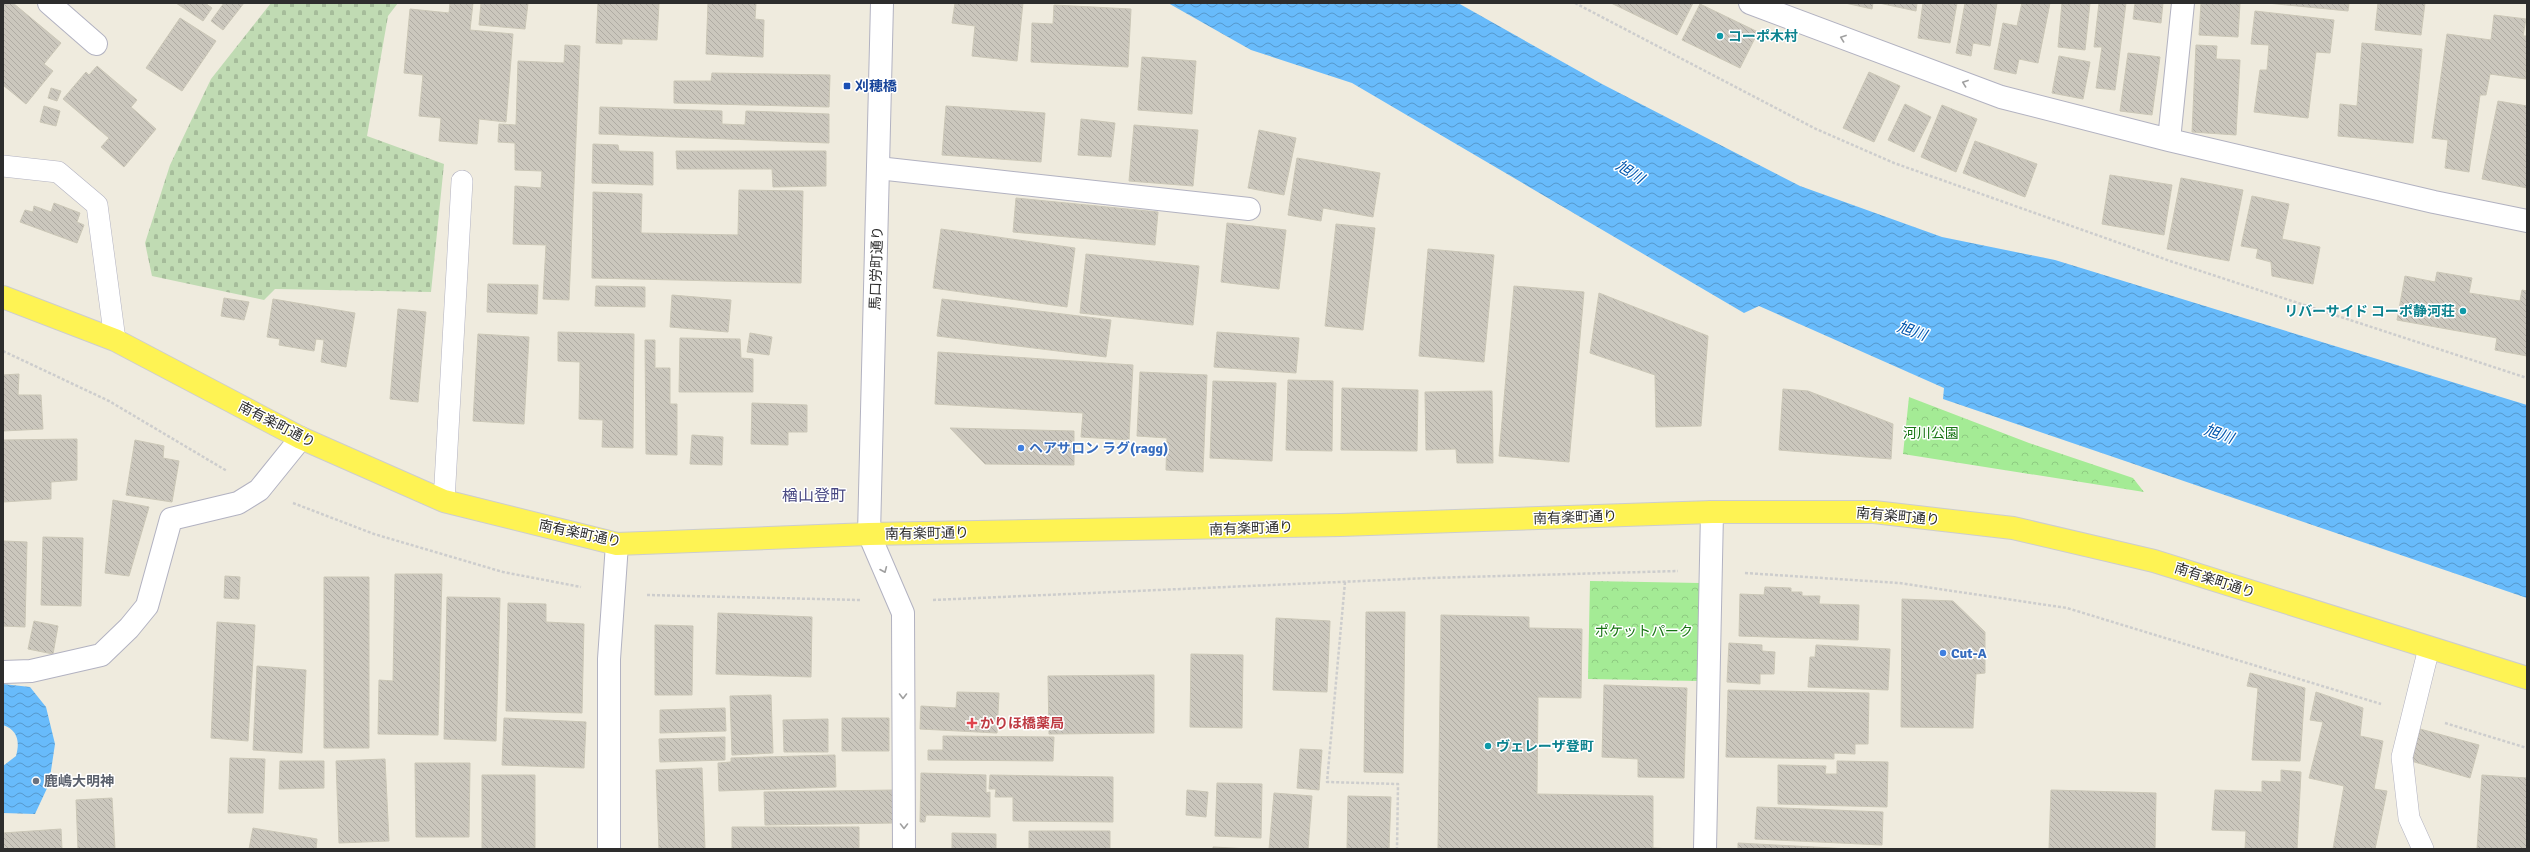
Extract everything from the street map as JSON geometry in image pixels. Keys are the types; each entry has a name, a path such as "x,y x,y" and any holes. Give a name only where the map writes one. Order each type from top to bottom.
{"main road":[{"name":"南有楽町通り","path":"3,297 115,340 301,438 444,501 617,544 868,534 1216,529 1712,512 1874,512 2013,528 2154,561 2527,678"}],"street":[{"path":"49,3 96,44"},
{"name":"馬口労町通り","path":"868,534 882,3"},
{"path":"1750,3 2002,97 2169,140 2434,202 2527,221"},
{"path":"2169,140 2183,3"},
{"path":"878,168 1249,209"},
{"path":"3,672 31,671 100,655 129,628 147,606 171,519 238,503 259,490 301,438"},
{"path":"1705,849 1712,512"},
{"path":"868,534 903,613 904,849"},
{"path":"609,849 609,659 617,544"}],"lane":[{"path":"3,166 58,172 97,205 115,340"},
{"path":"444,501 462,181"},
{"path":"2423,849 2409,818 2402,756 2414,714 2429,648"}],"path":[{"path":"1575,3 1816,129 1894,163 2170,261 2527,378"},
{"path":"3,351 109,400 259,490 374,534 503,572 613,594 898,601 1345,582 1711,570 1899,583 2067,608 2527,748"},
{"path":"1345,582 1327,782 1398,784 1397,849"}],"green space":[{"path":"271,3 398,3 388,16 367,136 444,164 431,292 275,289 264,300 152,276 145,243 170,165 211,79"},
{"name":"河川公園","path":"1909,397 2029,443 2133,478 2144,492 1903,454"},
{"name":"ポケットパーク","path":"1590,581 1700,583 1698,681 1588,679"}],"water":[{"name":"旭川","path":"1168,3 1458,3 1602,84 1800,186 1942,237 2055,260 2527,405 2527,598 1943,399 1944,388 1759,306 1744,313 1352,83 1251,50"},
{"path":"3,684 30,687 46,707 55,744 49,784 35,814 3,813 3,766 16,756 18,741 15,733 3,725"}],"building":[{"path":"3,3 13,3 61,43 44,64 53,71 26,104 3,85"},
{"path":"176,3 205,3 212,8 203,21"},
{"path":"224,3 244,3 223,30 211,21"},
{"path":"450,3 473,3 470,30 513,34 506,122 479,119 477,144 439,141 441,118 419,116 423,75 404,73 410,9 449,13"},
{"path":"481,3 528,3 525,29 479,25"},
{"path":"598,3 659,3 657,40 622,39 622,44 596,43"},
{"path":"708,3 756,3 755,19 764,20 763,57 706,54"},
{"path":"955,3 1023,3 1017,61 972,56 975,26 952,23"},
{"path":"1611,3 1693,3 1677,35"},
{"path":"1845,3 1873,3 1872,9"},
{"path":"1879,3 1917,3 1916,11"},
{"path":"1923,3 1957,3 1950,43 1918,38"},
{"path":"1965,3 1997,3 1990,46 1973,43 1971,56 1956,53"},
{"path":"2022,3 2050,3 2038,63 2019,59 2016,74 1994,69 2003,23 2017,26"},
{"path":"2062,3 2090,3 2085,50 2058,47"},
{"path":"2099,3 2126,3 2115,90 2096,88 2102,47 2094,47"},
{"path":"2135,3 2163,3 2161,23 2133,19"},
{"path":"2201,3 2240,3 2238,37 2199,35"},
{"path":"2267,3 2349,3 2348,11"},
{"path":"2378,3 2425,3 2421,35 2375,30"},
{"name":"コーポ木村","path":"1700,4 1758,32 1740,68 1682,40"},
{"path":"1054,5 1131,9 1128,67 1031,62 1032,23 1053,24"},
{"path":"2255,11 2334,20 2330,53 2316,52 2308,118 2254,112 2260,70 2267,70 2269,45 2251,44"},
{"path":"2494,15 2526,19 2523,36 2527,36 2526,79 2490,74 2486,95 2480,95 2469,172 2445,168 2448,140 2432,138 2447,34 2491,40"},
{"path":"180,18 216,41 182,91 146,68"},
{"path":"2362,43 2422,49 2413,143 2338,136 2340,104 2357,106"},
{"path":"565,45 580,46 569,300 543,299 546,245 513,244 515,186 541,188 542,171 515,170 515,143 498,142 499,124 516,125 518,61 564,63"},
{"path":"2196,45 2217,46 2216,59 2240,60 2236,135 2192,132"},
{"path":"2128,53 2160,57 2152,115 2120,111"},
{"path":"2059,56 2090,62 2083,99 2052,93"},
{"path":"1142,57 1196,61 1192,114 1138,110"},
{"path":"97,66 137,100 131,107 156,129 124,167 101,147 109,138 63,99 86,72 89,75"},
{"path":"1869,72 1900,86 1874,142 1843,128"},
{"path":"712,73 830,75 829,107 674,103 674,81 711,81"},
{"path":"51,88 61,91 57,101 48,98"},
{"path":"2498,101 2527,106 2527,188 2482,179"},
{"path":"1905,104 1931,117 1914,152 1888,140"},
{"path":"1942,105 1977,119 1956,172 1921,157"},
{"path":"44,106 60,111 56,126 40,122"},
{"path":"946,106 1045,113 1041,162 942,155"},
{"path":"600,107 722,111 722,124 745,125 746,111 829,114 829,143 599,134"},
{"path":"1081,119 1115,123 1111,157 1078,155"},
{"path":"1134,125 1198,130 1193,186 1129,181"},
{"path":"1259,130 1296,138 1284,195 1248,188"},
{"path":"1975,141 2037,164 2025,197 1963,173"},
{"path":"593,144 618,145 619,151 653,152 653,185 592,183"},
{"path":"676,151 826,151 826,186 773,187 772,169 677,169"},
{"path":"1297,158 1380,173 1373,217 1323,208 1321,221 1288,215"},
{"path":"2110,175 2172,185 2164,235 2102,224"},
{"path":"2181,178 2243,190 2229,261 2167,249"},
{"path":"739,190 803,191 801,283 592,278 593,192 642,194 641,233 738,235"},
{"path":"2252,196 2289,204 2282,239 2320,247 2313,284 2272,276 2271,262 2256,258 2258,249 2241,246"},
{"path":"1016,198 1158,212 1155,245 1013,232"},
{"path":"54,203 80,213 77,222 84,225 77,243 20,222 25,210 33,212 34,206 51,212"},
{"path":"1227,223 1286,230 1279,289 1221,282"},
{"path":"1336,224 1375,228 1363,330 1325,326"},
{"path":"941,229 1075,248 1067,307 933,288"},
{"path":"1428,249 1494,255 1484,362 1419,356"},
{"path":"1086,254 1199,266 1193,325 1080,313"},
{"name":"リバーサイド コーポ静河荘","path":"2437,272 2472,278 2469,293 2520,301 2522,290 2527,291 2527,356 2495,350 2497,338 2397,320 2405,276 2435,282"},
{"path":"488,284 538,285 537,314 487,312"},
{"path":"596,286 645,287 645,307 595,306"},
{"path":"1514,286 1584,292 1569,462 1499,456"},
{"path":"1599,293 1708,336 1701,426 1656,427 1655,375 1590,353"},
{"path":"672,295 731,300 728,332 670,327"},
{"path":"224,298 249,302 244,320 221,316"},
{"path":"273,299 355,313 346,367 321,362 324,340 316,339 314,351 279,345 280,339 267,337"},
{"path":"942,299 1111,320 1106,357 937,336"},
{"path":"398,309 426,312 418,402 390,399"},
{"path":"558,332 634,334 633,448 602,447 603,420 579,419 580,362 558,361"},
{"path":"1217,332 1299,338 1296,373 1214,367"},
{"path":"750,333 772,337 769,355 747,352"},
{"path":"478,334 529,337 524,424 473,421"},
{"path":"680,338 740,339 741,358 753,359 753,392 679,392"},
{"path":"645,340 655,340 655,368 670,368 670,404 677,404 677,455 646,454"},
{"path":"938,352 1133,365 1129,440 1081,437 1083,413 935,404"},
{"path":"1140,372 1207,375 1203,472 1166,470 1167,438 1137,436"},
{"path":"19,374 18,395 41,395 43,429 3,431 3,375"},
{"path":"1288,380 1333,381 1332,451 1286,450"},
{"path":"1213,381 1276,383 1272,461 1210,458"},
{"path":"1342,388 1418,390 1417,451 1341,450"},
{"path":"1783,389 1808,391 1893,424 1891,459 1779,450"},
{"path":"1492,391 1493,463 1457,463 1456,449 1426,450 1425,392"},
{"path":"752,403 807,405 807,432 788,432 788,445 751,444"},
{"name":"ヘアサロン ラグ(ragg)","path":"950,428 1074,431 1074,465 985,464"},
{"path":"692,435 723,437 722,465 690,464"},
{"path":"77,439 77,480 51,482 51,499 3,502 3,440"},
{"path":"135,440 164,446 163,458 179,461 172,502 126,495"},
{"path":"113,500 149,507 129,576 105,573"},
{"path":"43,537 83,538 81,606 41,605"},
{"path":"3,541 27,542 25,627 3,626"},
{"path":"395,574 442,574 438,735 378,734 379,680 393,681"},
{"path":"225,576 240,577 239,599 224,598"},
{"path":"324,577 369,577 369,748 324,748"},
{"path":"1765,587 1791,588 1791,592 1802,592 1802,596 1820,596 1819,604 1859,605 1858,640 1739,636 1740,594 1764,595"},
{"path":"447,597 500,598 496,741 444,739"},
{"name":"Cut-A","path":"1902,599 1953,601 1985,632 1985,673 1976,674 1973,728 1901,727"},
{"path":"508,603 546,604 546,622 584,624 582,713 506,711"},
{"path":"1366,612 1405,612 1403,773 1364,772"},
{"path":"718,613 812,617 811,677 716,674"},
{"name":"ヴェレーザ登町","path":"1441,615 1529,617 1529,628 1582,629 1581,698 1538,697 1537,794 1653,796 1653,848 1672,849 1438,849"},
{"path":"1276,618 1330,621 1327,692 1273,690"},
{"path":"34,621 58,626 53,654 28,649"},
{"path":"217,622 255,625 248,741 211,738"},
{"path":"655,625 693,626 692,695 655,695"},
{"path":"1729,643 1762,645 1762,651 1775,652 1774,674 1760,674 1760,684 1727,682"},
{"path":"1816,645 1890,649 1888,690 1808,687 1810,657 1815,657"},
{"path":"1191,654 1243,655 1242,728 1190,727"},
{"path":"257,666 306,670 302,753 253,750"},
{"path":"2250,673 2305,688 2300,761 2252,760 2258,688 2247,686"},
{"path":"1154,675 1154,733 1049,734 1048,676"},
{"path":"1604,685 1687,688 1684,778 1638,777 1638,759 1602,757"},
{"path":"1728,690 1869,693 1868,744 1855,744 1855,754 1834,753 1834,759 1726,757"},
{"path":"957,692 999,693 997,733 920,729 921,706 956,708"},
{"path":"2316,692 2363,708 2360,736 2383,741 2374,789 2387,791 2375,849 2333,849 2344,786 2309,778 2323,722 2310,720"},
{"path":"771,695 773,753 732,755 730,696"},
{"path":"725,708 726,731 660,733 660,710"},
{"path":"504,718 586,722 584,768 502,765"},
{"path":"842,718 889,718 889,751 842,751"},
{"path":"828,719 828,752 784,752 783,720"},
{"path":"2420,729 2479,745 2470,778 2411,761"},
{"path":"943,736 1054,737 1053,761 928,760 928,750 943,750"},
{"path":"725,737 725,760 660,762 659,739"},
{"path":"1300,749 1322,750 1319,790 1297,788"},
{"path":"835,755 836,787 719,791 718,763 731,762 731,758"},
{"path":"230,758 265,759 263,813 228,813"},
{"path":"385,759 389,841 339,843 336,761"},
{"path":"280,761 324,761 324,788 279,789"},
{"path":"1837,761 1888,762 1887,807 1778,804 1778,765 1826,766 1825,774 1837,774"},
{"path":"415,763 470,763 469,837 416,837"},
{"path":"702,768 705,849 659,849 656,770"},
{"path":"2281,770 2301,772 2297,849 2245,849 2246,831 2212,830 2215,790 2262,792 2262,781 2281,782"},
{"path":"921,773 986,775 986,793 990,792 990,817 926,815 925,822 920,822"},
{"path":"482,775 535,775 535,849 482,849"},
{"path":"990,775 1113,777 1113,822 1013,821 1013,797 995,797 996,789 989,789"},
{"path":"2482,775 2527,778 2527,849 2477,849"},
{"path":"1217,783 1262,784 1261,838 1215,836"},
{"path":"894,790 895,823 765,825 764,792"},
{"path":"1187,790 1208,792 1206,817 1186,815"},
{"path":"2051,790 2156,793 2155,849 2049,849"},
{"path":"1274,793 1312,796 1308,849 1269,849"},
{"path":"1348,796 1391,797 1389,849 1347,849"},
{"path":"112,798 115,849 78,849 76,800"},
{"path":"1757,807 1883,812 1882,845 1755,839"},
{"path":"732,827 859,827 859,849 732,849"},
{"path":"253,828 317,839 316,849 249,849"},
{"path":"61,829 62,849 3,849 3,833"},
{"path":"1029,831 1110,831 1110,849 1029,849"},
{"path":"952,833 996,834 996,849 952,849"},
{"path":"1738,843 1851,849 1738,849"},
{"path":"1213,847 1250,849 1213,849"}],"place":[{"name":"コーポ木村","path":"1720,36"},
{"name":"刈穂橋","path":"847,86"},
{"name":"リバーサイド コーポ静河荘","path":"2463,311"},
{"name":"ヘアサロン ラグ(ragg)","path":"1021,448"},
{"name":"Cut-A","path":"1943,653"},
{"name":"かりほ橋薬局","path":"972,723"},
{"name":"ヴェレーザ登町","path":"1488,746"},
{"name":"鹿嶋大明神","path":"36,781"}],"district":[{"name":"楢山登町","path":"814,495"}]}
